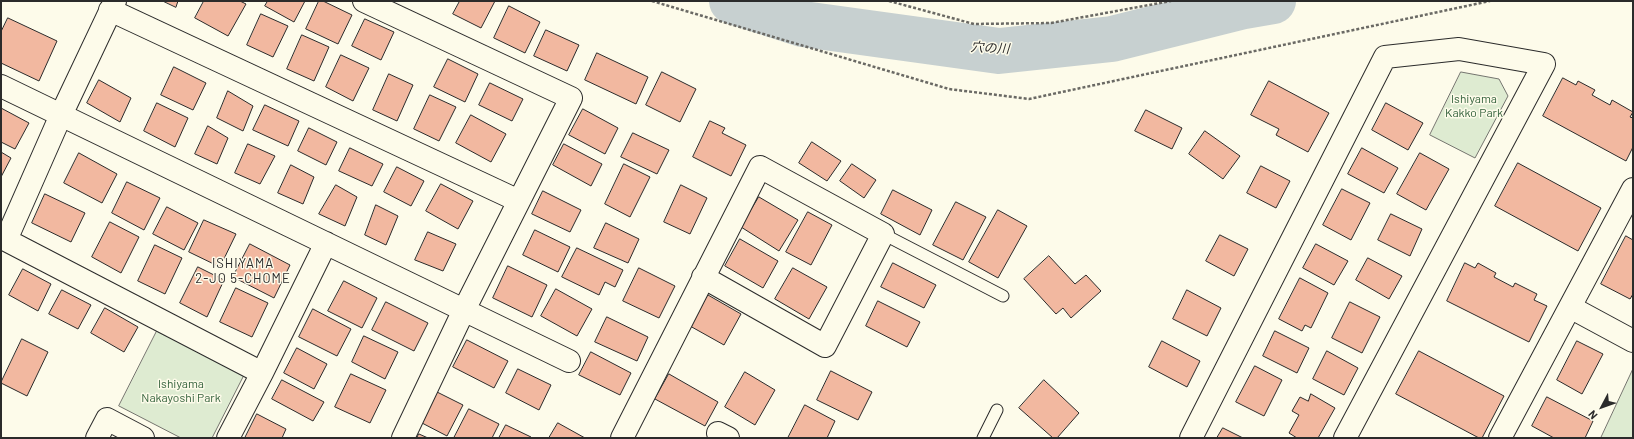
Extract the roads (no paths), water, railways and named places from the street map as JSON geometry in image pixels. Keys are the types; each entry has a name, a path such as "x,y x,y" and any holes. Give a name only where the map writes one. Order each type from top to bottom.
{"street":[{"path":"364,1 571,98 464,310 403,438"},
{"path":"262,373 6,240 61,115 113,5 519,201"},
{"path":"1191,438 1386,57 1459,49 1544,64 1345,438"},
{"path":"1,86 569,361"},
{"path":"622,438 703,278 760,167 883,234 825,346 703,278"},
{"path":"1500,438 1633,189"},
{"path":"228,438 326,243"},
{"path":"1570,307 1633,341"},
{"path":"97,438 107,419 144,438"}],"lane":[{"path":"883,234 1003,296"},
{"path":"983,438 997,410"}],"waterway":[{"name":"穴の川","path":"732,1 803,24 999,51 1112,39 1244,6 1273,1"}],"district":[{"name":"ISHIYAMA 2-JO 5-CHOME","path":"243,272"}],"park label":[{"name":"Ishiyama Kakko Park","path":"1474,106"},
{"name":"Ishiyama Nakayoshi Park","path":"181,391"}]}
